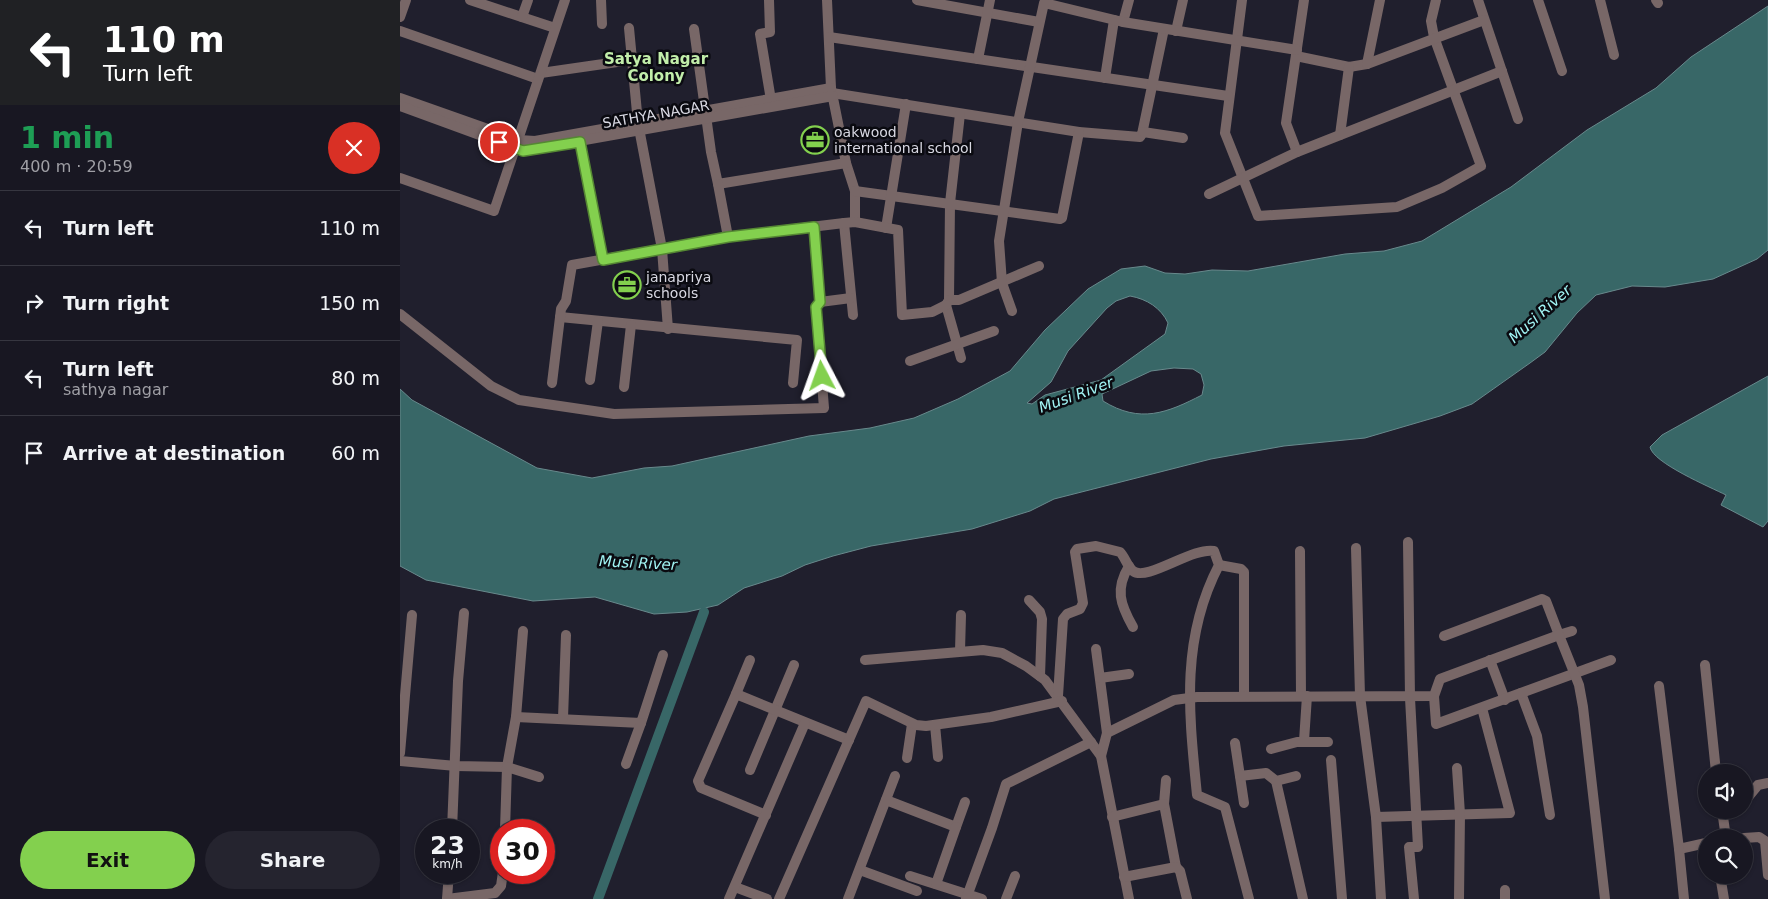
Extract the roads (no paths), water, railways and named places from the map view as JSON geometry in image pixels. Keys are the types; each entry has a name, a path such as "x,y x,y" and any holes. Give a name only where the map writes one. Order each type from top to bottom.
{"street":[{"path":"400,17 406,0"},
{"path":"472,0 555,28"},
{"path":"522,17 528,0"},
{"path":"400,178 494,211 565,0"},
{"path":"601,0 602,24"},
{"path":"768,0 770,32 760,34 771,100"},
{"path":"827,0 832,92 846,163 855,191 855,222"},
{"path":"917,0 937,2 1039,22"},
{"path":"978,59 990,0"},
{"path":"1105,78 1119,21 1128,0"},
{"path":"1176,31 1184,0"},
{"path":"1242,0 1228,96 1225,133 1244,176 1258,216 1397,207 1442,188 1481,166 1434,37 1431,21 1436,0"},
{"path":"1297,152 1286,123 1304,0"},
{"path":"1367,64 1380,0"},
{"path":"1478,0 1518,119"},
{"path":"1538,0 1562,71"},
{"path":"1600,0 1614,55"},
{"path":"1012,311 1002,283 999,241 1018,122 1044,3 1057,3 1119,21 1296,53 1349,68 1367,64 1434,37 1484,20"},
{"path":"629,28 639,127 662,249 668,329"},
{"path":"694,29 706,115 728,237"},
{"path":"832,92 1079,132 1140,137 1143,132 1154,85 1164,29"},
{"path":"400,30 539,76 631,60"},
{"path":"829,37 1228,96"},
{"path":"1340,135 1349,68"},
{"path":"1209,194 1297,152 1502,71"},
{"name":"SATHYA NAGAR","path":"706,115 771,100 832,92"},
{"name":"SATHYA NAGAR","path":"400,106 518,144 639,127 832,92"},
{"name":"SATHYA NAGAR","path":"400,98 518,144 523,151 580,142 639,127"},
{"path":"886,228 906,104"},
{"path":"960,114 950,203 947,303 961,358"},
{"path":"855,191 950,203 1054,220 1062,218 1079,132"},
{"path":"1143,132 1183,138"},
{"path":"580,142 603,260"},
{"path":"718,184 846,163"},
{"path":"844,222 852,315"},
{"path":"552,383 560,317 566,301 572,265 728,237 855,222 898,230 902,315 932,312 947,303 1002,283 1039,266"},
{"path":"400,314 491,386 519,400 614,414 824,408 816,307 820,302 814,227"},
{"path":"820,302 851,298"},
{"path":"566,301 571,311 571,318"},
{"path":"560,317 668,329 797,340 793,383"},
{"path":"590,380 598,321"},
{"path":"624,387 631,325"},
{"path":"910,361 994,331"},
{"path":"1408,542 1410,698 1418,847 1409,847 1414,899"},
{"path":"1060,698 1064,620 1067,614 1080,608 1083,603 1075,552 1080,547 1087,546 1120,552 1129,566 1137,573 1146,573 1178,558 1209,550 1217,553 1219,565 1207,589 1190,663 1190,735 1197,795 1225,807 1249,899"},
{"path":"1356,548 1360,696 1376,817 1381,899"},
{"path":"1300,551 1304,742"},
{"path":"1219,565 1241,569 1244,572 1244,696"},
{"path":"1129,566 1120,586 1120,596 1133,627"},
{"path":"1444,636 1542,599 1546,601 1574,674 1583,707 1605,899"},
{"path":"1029,600 1040,612 1042,619 1040,676"},
{"path":"453,819 458,680 464,613"},
{"path":"960,651 961,615"},
{"path":"400,753 412,616"},
{"path":"505,819 507,767 516,717 523,631"},
{"path":"1572,631 1440,679 1434,696 1436,724 1611,660"},
{"path":"563,718 566,635"},
{"path":"865,660 983,650 1002,654 1040,676 1060,698 1100,756 1128,899"},
{"path":"1096,650 1107,733 1100,756"},
{"path":"626,764 663,655"},
{"path":"750,660 698,781 701,788 766,815"},
{"path":"1490,660 1505,700"},
{"path":"750,770 794,665"},
{"path":"1705,665 1715,764"},
{"path":"1100,678 1130,674"},
{"path":"1659,686 1684,899"},
{"path":"400,688 400,695"},
{"path":"1521,693 1537,736 1550,815"},
{"path":"736,694 849,740"},
{"path":"1107,733 1174,700 1190,698 1360,696 1410,698 1434,696"},
{"path":"779,899 866,702 912,724 926,726 992,717 1060,698"},
{"path":"1376,817 1417,814 1510,813 1482,708"},
{"path":"516,717 563,718 641,724"},
{"path":"729,899 805,723"},
{"path":"907,758 912,724"},
{"path":"935,725 938,757"},
{"path":"966,896 992,828 1006,784 1090,742"},
{"path":"1272,749 1304,742 1328,742"},
{"path":"1235,743 1244,803"},
{"path":"1332,760 1342,899"},
{"path":"400,761 456,766 507,767 538,777"},
{"path":"1457,768 1460,814 1459,899"},
{"path":"1240,776 1266,773 1276,781 1303,899"},
{"path":"848,899 895,776"},
{"path":"1276,781 1296,776"},
{"path":"1166,780 1164,804 1176,867 1180,871 1187,899"},
{"path":"1753,791 1758,785 1768,783"},
{"path":"886,800 956,827"},
{"path":"936,884 965,802"},
{"path":"1112,818 1164,804"},
{"path":"1753,837 1759,837 1764,841 1768,875"},
{"path":"1678,849 1698,845"},
{"path":"1124,877 1176,867"},
{"path":"860,870 915,895 921,879"},
{"path":"910,876 966,896 982,899"},
{"path":"1006,899 1015,876"},
{"path":"448,884 447,899 495,893 501,884"},
{"path":"1722,884 1724,899"},
{"path":"735,886 767,899"}],"water":[{"name":"Musi River","path":"1768,6 1768,250 1757,259 1713,279 1665,287 1632,286 1596,295 1577,313 1545,352 1472,404 1440,416 1365,438 1284,446 1211,459 1054,499 1030,511 972,529 871,546 833,556 805,565 782,576 744,588 718,605 687,612 654,614 595,597 533,601 426,580 400,566 400,389 412,400 537,468 592,478 644,468 672,466 809,436 870,428 914,418 958,399 1010,371 1045,330 1088,289 1121,269 1145,266 1165,273 1185,274 1212,270 1248,271 1345,254 1384,251 1422,241 1511,187 1587,130 1656,88 1691,57","holes":["1130,296 1148,302 1162,313 1168,323 1165,334 1101,380 1045,395 1032,404 1027,403 1051,382 1068,351 1107,308 1116,301","1174,368 1193,369 1201,374 1204,385 1202,395 1165,411 1141,414 1116,408 1103,401 1102,394 1151,371"]},
{"path":"1768,376 1768,521 1763,527 1721,505 1726,495 1671,467 1653,453 1650,447 1662,435"}],"waterway":[{"path":"598,899 704,612"}],"place":[{"name":"oakwood international school","path":"815,140"},
{"name":"janapriya schools","path":"627,285"}],"district":[{"name":"Satya Nagar Colony","path":"656,68"}]}
